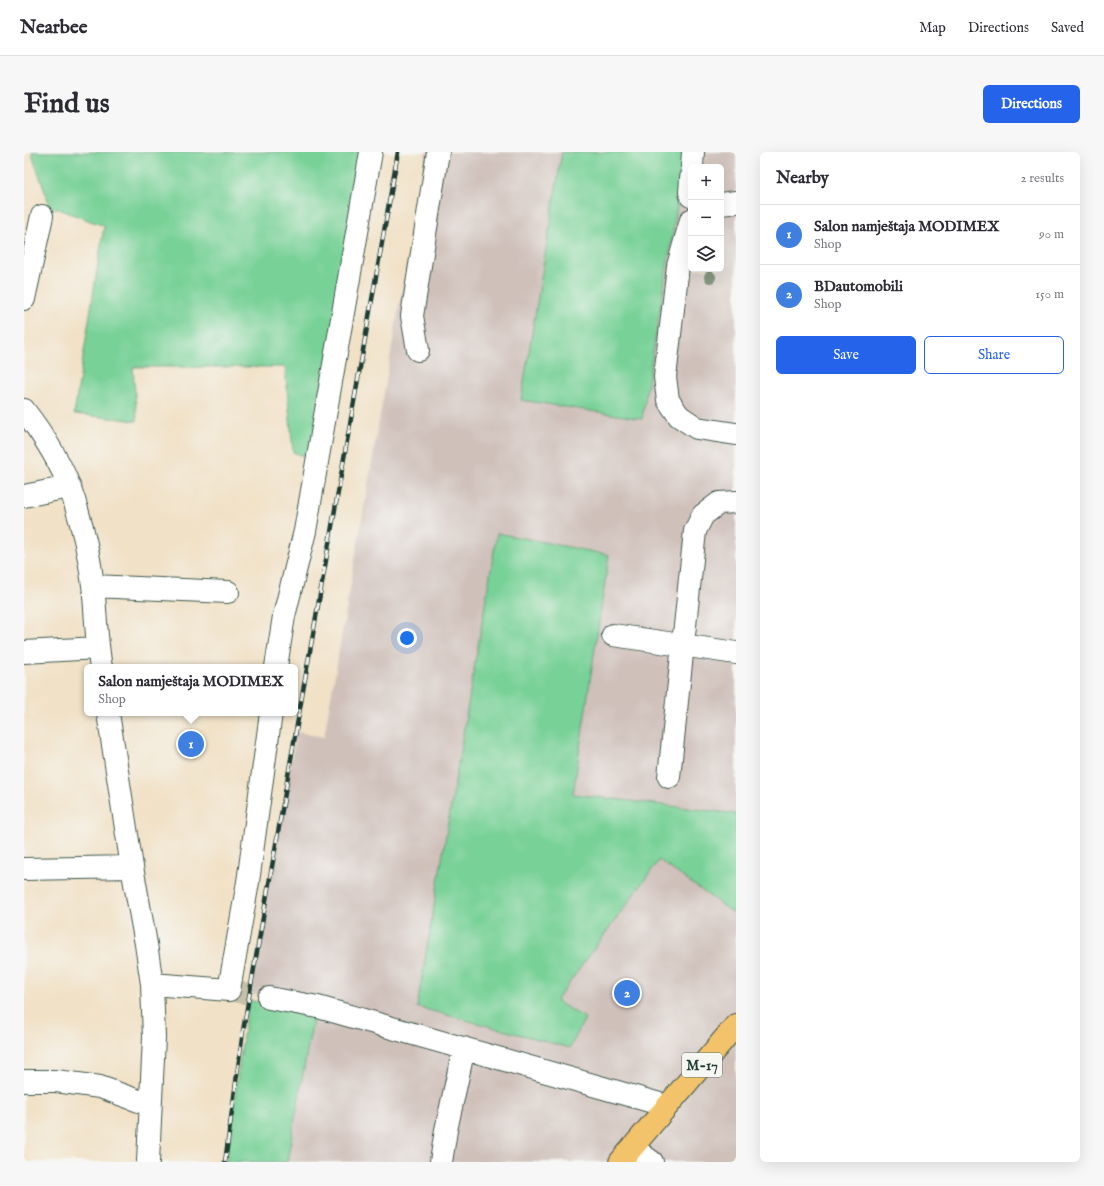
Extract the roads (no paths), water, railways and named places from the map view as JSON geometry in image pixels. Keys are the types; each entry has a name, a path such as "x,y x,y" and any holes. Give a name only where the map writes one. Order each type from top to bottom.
{"main road":[{"name":"M-17","path":"627,1155 736,1024"}],"street":[{"path":"276,664 284,616 305,531 371,152"},
{"path":"418,350 412,316 438,152"},
{"path":"692,164 693,152"},
{"path":"724,204 736,202"},
{"path":"24,299 42,216"},
{"path":"688,231 678,266 665,377 668,400 679,416 697,428 736,434"},
{"path":"24,410 40,431 69,487 86,543 93,586 99,657 24,652"},
{"path":"24,496 69,487"},
{"path":"669,777 695,531 703,515 718,503 736,502"},
{"path":"93,586 228,592"},
{"path":"612,635 736,653"},
{"path":"108,716 152,984 154,1037 148,1162"},
{"path":"152,984 229,990 248,882 270,716"},
{"path":"24,869 132,867"},
{"path":"269,998 318,1007 668,1106"},
{"path":"441,1162 446,1130 464,1048"},
{"path":"24,1081 56,1081 100,1087 150,1105"},
{"path":"627,1155 652,1162"}],"tunnel":[{"path":"229,990 269,998"}],"railway":[{"path":"225,1162 243,1031 398,152"}],"place":[{"name":"Salon namještaja MODIMEX","path":"191,744"},
{"name":"BDautomobili","path":"627,993"}]}
